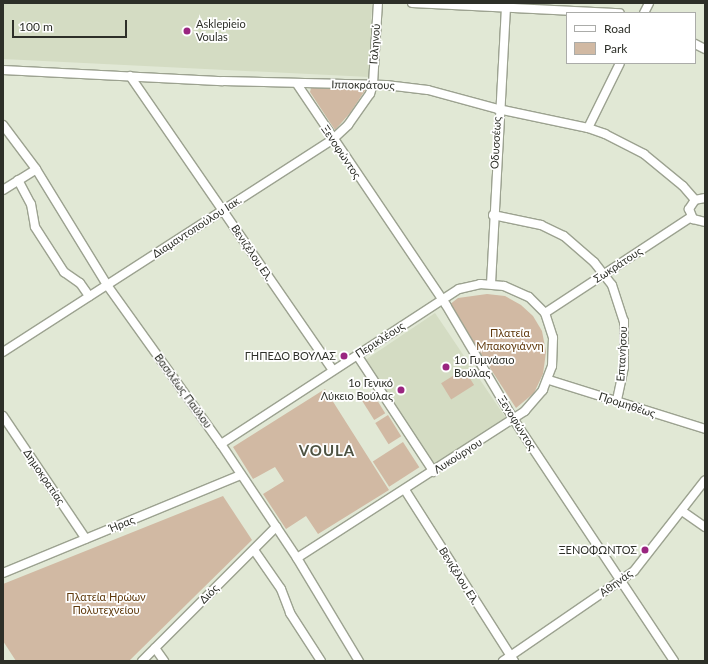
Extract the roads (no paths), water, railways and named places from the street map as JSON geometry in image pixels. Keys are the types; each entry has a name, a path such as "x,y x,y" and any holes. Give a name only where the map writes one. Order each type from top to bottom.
{"street":[{"name":"Γαληνού","path":"373,84 378,3"},
{"path":"412,3 506,5 606,12"},
{"path":"644,12 649,3"},
{"name":"Οδυσσέως","path":"491,284 498,109 506,5"},
{"path":"696,44 705,49"},
{"path":"588,128 620,64"},
{"name":"Ιπποκράτους","path":"3,70 297,84 373,84 428,90 498,109 588,128 644,154 682,186 694,200"},
{"name":"Βενιζέλου Ελ.","path":"130,76 333,370"},
{"name":"Ξενοφώντος","path":"297,84 332,140 442,299 514,420 674,661"},
{"name":"Διαμαντοπούλου Ιακ.","path":"3,352 332,140 348,125 370,94 373,84"},
{"name":"Βασιλέως Παύλου","path":"3,125 36,169 107,285 221,444 297,558 359,661"},
{"path":"3,190 36,169"},
{"path":"18,180 31,204 35,227 64,272 80,283 89,296"},
{"path":"705,198 694,200 690,206 691,217 696,221 705,222"},
{"name":"Επτανήσου","path":"493,215 541,225 564,236 604,274 619,299 624,321 624,367 617,401"},
{"name":"Σωκράτους","path":"545,313 691,217"},
{"name":"Περικλέους","path":"221,444 442,299 470,286 491,284 517,291 535,302 545,313"},
{"name":"Λυκούργου","path":"297,558 514,420 533,403 549,380 554,344 549,320 545,313"},
{"path":"357,354 434,472"},
{"name":"Προμηθέως","path":"549,380 705,429"},
{"name":"Δημοκρατίας","path":"3,416 86,539"},
{"name":"Ήρας","path":"3,573 241,475"},
{"name":"Αθηνάς","path":"503,661 512,659 634,571 705,480"},
{"name":"Βενιζέλου Ελ.","path":"405,490 512,659"},
{"path":"682,511 705,527"},
{"name":"Διός","path":"142,661 276,527"},
{"path":"254,550 281,589 290,613 321,661"},
{"path":"155,648 164,661"}],"place":[{"name":"Asklepieio Voulas","path":"187,31"},
{"name":"ΓΗΠΕΔΟ ΒΟΥΛΑΣ","path":"344,356"},
{"name":"1ο Γυμνάσιο Βούλας","path":"446,367"},
{"name":"1ο Γενικό Λύκειο Βούλας","path":"401,390"},
{"name":"ΞΕΝΟΦΩΝΤΟΣ","path":"645,550"}],"district":[{"name":"VOULA","path":"327,451"}],"park label":[{"name":"Πλατεία Μπακογιάννη","path":"510,340"},
{"name":"Πλατεία Ηρώων Πολυτεχνείου","path":"106,604"}]}
